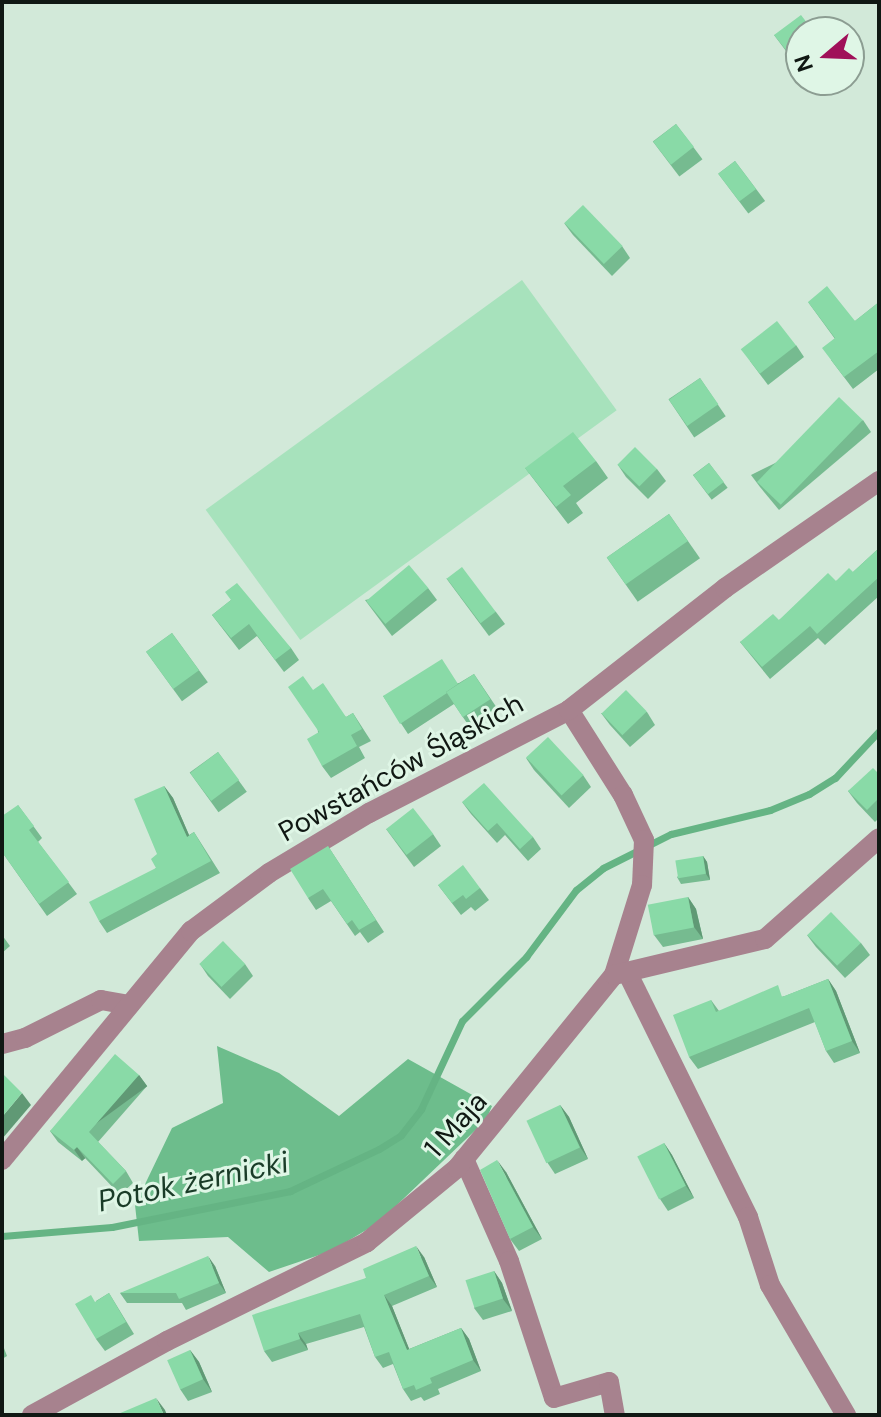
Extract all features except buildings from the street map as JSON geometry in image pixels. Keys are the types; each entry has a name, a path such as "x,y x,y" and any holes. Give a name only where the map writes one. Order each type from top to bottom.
{"street":[{"name":"Powstańców Śląskich","path":"2,1160 191,931 269,873 383,805 569,710 725,588 879,481"},
{"path":"569,710 623,795 644,840 644,876 621,975 748,1217 770,1285 846,1415"},
{"path":"621,975 765,939 879,838"},
{"name":"1 Maja","path":"32,1415 167,1341 367,1242 464,1159 621,975"},
{"path":"2,1044 25,1038 101,1000 130,1005"},
{"path":"464,1159 509,1261 554,1398 609,1382 615,1415"}],"green space":[{"path":"522,280 617,410 300,640 206,510"},
{"path":"217,1046 279,1073 339,1116 408,1059 492,1106 486,1120 378,1223 331,1251 269,1272 228,1237 139,1241 135,1205 172,1128 223,1103"}],"waterway":[{"name":"Potok żernicki","path":"2,1236 112,1227 290,1191 379,1149 401,1135 421,1109 462,1021 526,957 576,890 603,868 671,834 770,810 809,794 835,778 879,731"}]}
